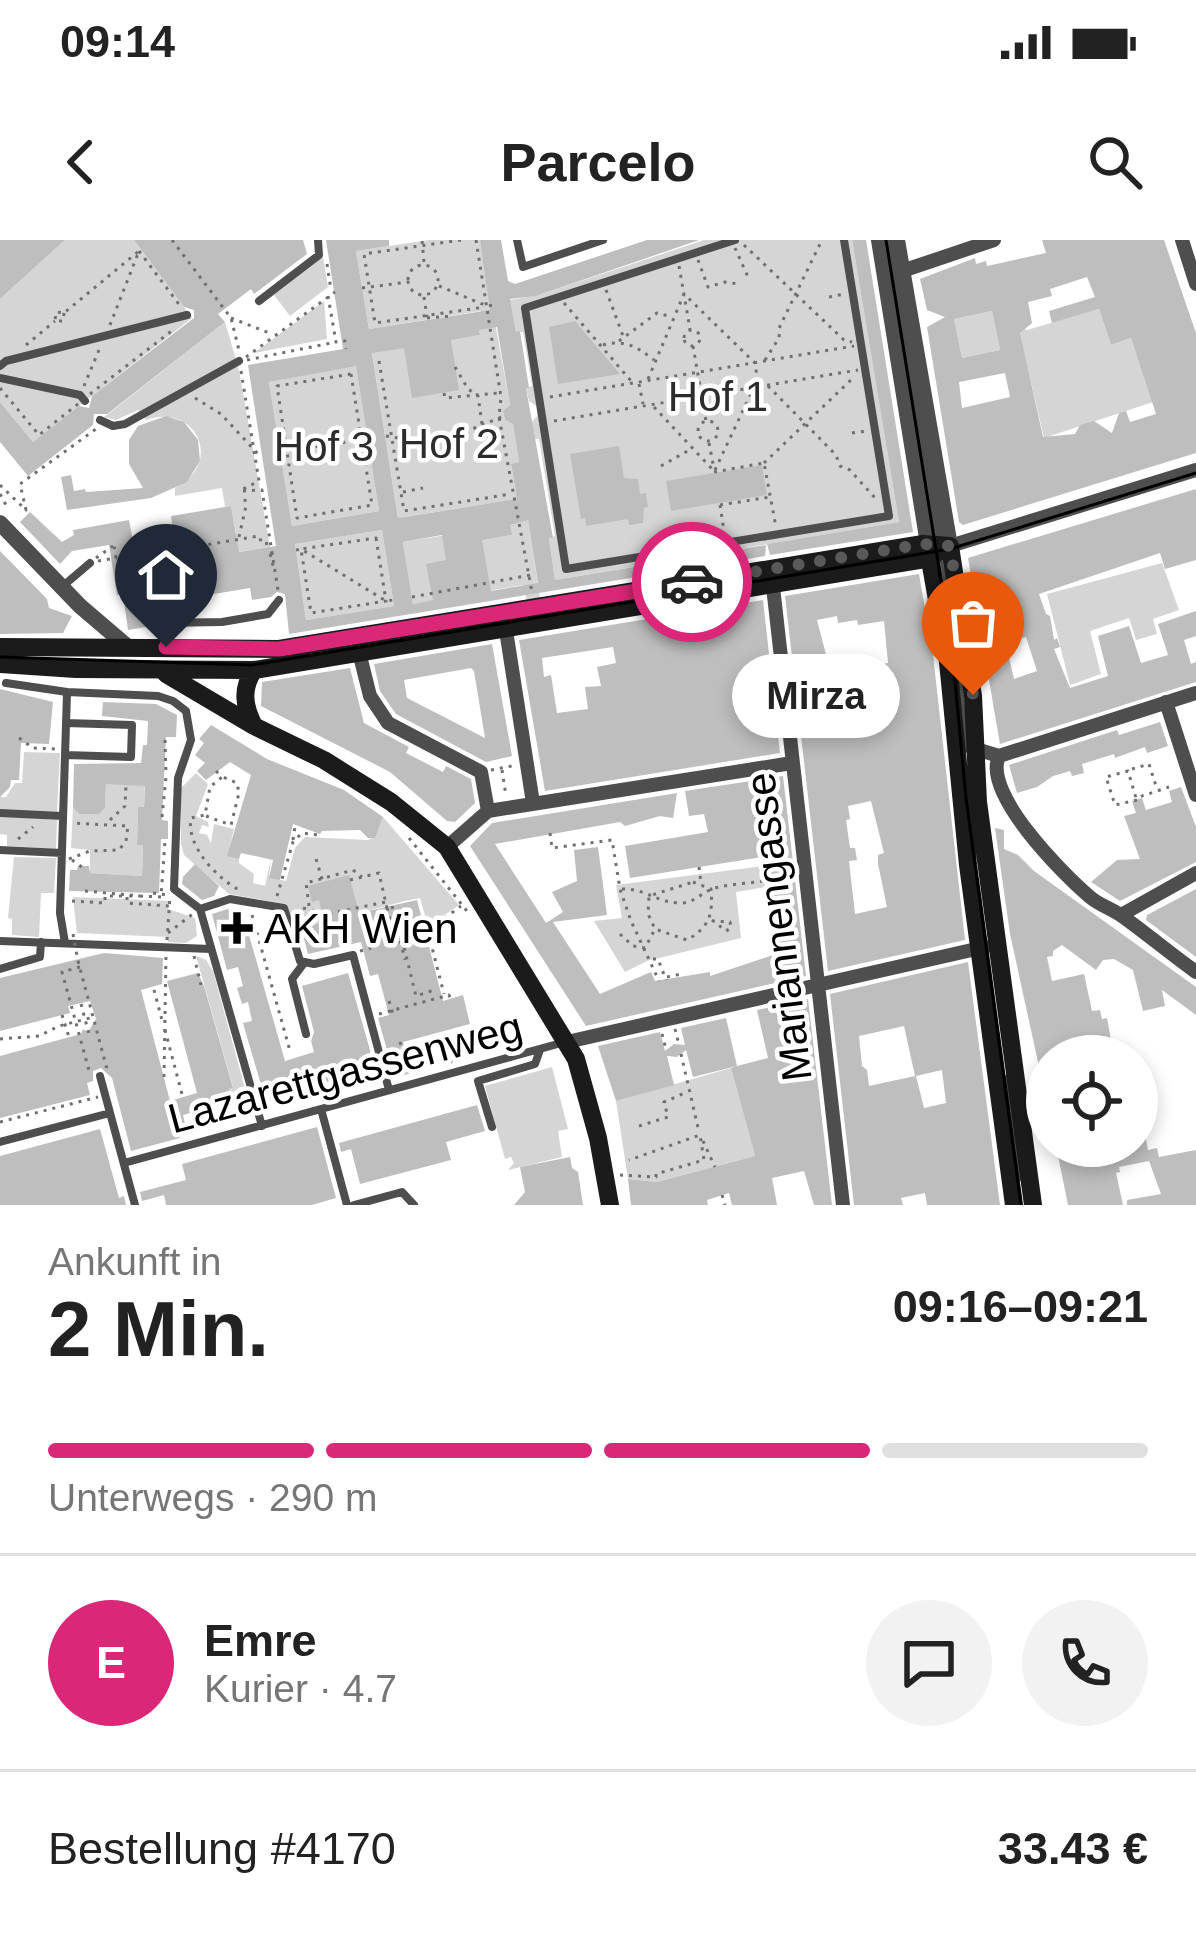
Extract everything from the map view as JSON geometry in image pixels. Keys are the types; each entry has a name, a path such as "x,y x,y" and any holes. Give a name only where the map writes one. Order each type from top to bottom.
{"main road":[{"path":"3,668 254,670 358,645 572,605 937,549"},
{"path":"937,549 973,695 1014,1205"},
{"path":"937,549 960,798 1033,1205"},
{"path":"3,668 65,646 279,649 358,645"},
{"path":"128,647 254,726 324,760 447,847 567,1042 598,1138 610,1205"},
{"path":"254,670 244,694 254,726"}],"street":[{"path":"879,240 937,549"},
{"path":"893,240 902,271 937,549"},
{"path":"902,271 994,240"},
{"path":"1181,240 1196,284"},
{"path":"937,549 1196,470"},
{"path":"0,523 80,606 128,647"},
{"name":"Mariannengasse","path":"772,577 843,1205"},
{"path":"65,646 80,631 85,617 80,606"},
{"path":"505,621 533,803"},
{"path":"358,645 370,696 388,723 481,772 488,811"},
{"path":"976,749 998,756 1196,693"},
{"path":"1166,702 1196,795"},
{"path":"998,756 996,782 1009,807 1093,900 1121,915 1196,972"},
{"path":"447,847 488,811 791,764"},
{"path":"1121,915 1196,873"},
{"path":"567,1042 820,983 991,952"}],"lane":[{"path":"260,301 320,255 318,240"},
{"path":"517,240 523,267 603,240"},
{"path":"735,240 524,308 567,574 889,516 844,240"},
{"path":"893,240 937,549"},
{"path":"3,364 188,315"},
{"path":"101,422 125,424 239,362"},
{"path":"0,378 83,398"},
{"path":"62,587 90,563"},
{"path":"161,623 222,622 268,614 279,599"},
{"path":"221,648 222,622"},
{"path":"3,668 67,692 158,696 186,711 191,740 178,778 174,889 200,908 262,1126"},
{"path":"65,943 60,913 67,692"},
{"path":"65,752 131,757 132,725 66,723"},
{"path":"0,813 62,819"},
{"path":"5,850 62,853"},
{"path":"200,908 248,897 284,908 304,963"},
{"path":"0,941 212,949"},
{"path":"0,969 40,957 41,942"},
{"path":"991,952 1023,1205"},
{"path":"306,1034 292,979 304,963 348,956 389,1090"},
{"name":"Lazarettgassenweg","path":"124,1163 567,1042"},
{"path":"492,1127 478,1081 535,1064 541,1049"},
{"path":"100,1078 135,1205"},
{"path":"320,1109 351,1205 402,1192 414,1205"},
{"path":"0,1142 110,1113"}],"path":[{"path":"172,240 231,318 259,481 243,492"},
{"path":"453,316 375,323 364,254 461,240"},
{"path":"476,240 490,306 512,494 534,600"},
{"path":"735,240 844,340 862,345"},
{"path":"735,240 748,277"},
{"path":"764,361 779,338 783,312 822,240"},
{"path":"423,243 424,265"},
{"path":"3,364 55,321 56,312 64,313 140,250"},
{"path":"0,388 39,435 188,315 140,250"},
{"path":"83,398 140,250"},
{"path":"696,253 708,287 738,284"},
{"path":"677,259 690,329 683,339 693,346 706,421 698,432 709,441 718,430 706,421"},
{"path":"326,261 336,342"},
{"path":"408,282 413,269 424,265 435,271 437,285"},
{"path":"362,288 408,282"},
{"path":"408,282 414,292 423,295"},
{"path":"603,283 622,339 655,361"},
{"path":"437,285 490,306"},
{"path":"423,295 437,285"},
{"path":"829,297 853,292"},
{"path":"239,362 331,293"},
{"path":"647,380 684,294"},
{"path":"684,294 754,363 756,387 714,472"},
{"path":"423,295 427,318"},
{"path":"560,297 636,382 643,406"},
{"path":"427,318 490,306"},
{"path":"601,346 622,339 657,313 674,317"},
{"path":"231,318 274,334"},
{"path":"638,329 640,349"},
{"path":"690,329 700,336 693,346"},
{"path":"239,362 336,342 345,341 346,349"},
{"path":"540,398 862,345"},
{"path":"379,361 404,511 512,494"},
{"path":"350,367 365,439 372,508 297,518 283,452 277,386 351,374"},
{"path":"455,367 478,396 482,426"},
{"path":"544,423 866,368"},
{"path":"714,472 764,463 866,368"},
{"path":"766,385 836,454 840,466 850,470 889,516"},
{"path":"187,389 237,429 257,455"},
{"path":"444,393 445,398 500,393"},
{"path":"651,404 714,472"},
{"path":"389,436 422,442 450,438 501,416"},
{"path":"0,485 26,510 20,484 101,422"},
{"path":"852,433 874,429"},
{"path":"283,452 365,439"},
{"path":"709,441 714,472"},
{"path":"661,466 693,448"},
{"path":"764,463 777,534"},
{"path":"401,492 423,488"},
{"path":"243,492 262,490 279,599"},
{"path":"238,539 246,506 243,492"},
{"path":"0,494 6,505 1,509"},
{"path":"725,542 720,504 770,497"},
{"path":"298,549 375,535 389,600"},
{"path":"161,623 157,622 145,555 259,536 262,544 272,543"},
{"path":"114,546 116,558 90,563 114,546"},
{"path":"298,549 389,600"},
{"path":"298,549 311,613 389,600"},
{"path":"274,553 276,569"},
{"path":"412,597 536,574"},
{"path":"19,738 33,748 65,752"},
{"path":"165,740 166,777"},
{"path":"1158,791 1149,764 1106,777 1115,805 1136,799 1158,791 1169,787"},
{"path":"481,772 519,765"},
{"path":"501,768 508,807"},
{"path":"216,771 248,785"},
{"path":"1128,771 1136,799"},
{"path":"205,815 210,787 222,777"},
{"path":"237,783 232,825 205,815 190,818 192,839 229,884 248,897 290,1051"},
{"path":"108,822 125,806 126,785"},
{"path":"102,811 108,822"},
{"path":"5,850 32,828 38,815"},
{"path":"62,819 128,826 126,841 116,851 90,851 70,859 86,870"},
{"path":"370,1016 444,998 427,932 463,905 409,838 420,825"},
{"path":"273,896 296,827"},
{"path":"291,848 302,832 319,835"},
{"path":"550,833 552,848 612,840 620,889 638,940 663,979 681,974"},
{"path":"140,896 105,896 85,892 161,897 165,841"},
{"path":"316,859 322,880"},
{"path":"699,867 702,885"},
{"path":"309,907 306,883 353,870 362,877"},
{"path":"350,880 379,873 397,940 407,959 415,1006"},
{"path":"620,889 640,888 658,901 690,903 711,889 766,881"},
{"path":"649,896 682,883 711,889"},
{"path":"649,896 648,914 655,929 688,940 712,920 711,889"},
{"path":"153,893 164,894"},
{"path":"73,901 105,903 105,896"},
{"path":"128,896 127,903 170,906 168,933"},
{"path":"320,904 303,908 327,914 389,905"},
{"path":"161,944 200,908"},
{"path":"645,948 655,929"},
{"path":"73,934 94,1015 100,1078"},
{"path":"620,934 633,946 645,948"},
{"path":"376,946 397,940"},
{"path":"192,949 201,985"},
{"path":"164,1077 166,958"},
{"path":"79,964 62,972 74,1022 100,1078"},
{"path":"154,990 183,1098"},
{"path":"416,996 434,991"},
{"path":"389,1001 393,1012"},
{"path":"81,1004 88,1034"},
{"path":"62,1015 69,1037"},
{"path":"0,1039 40,1036 94,1015"},
{"path":"659,1021 666,1049"},
{"path":"400,1042 409,1074"},
{"path":"393,1052 461,1064"},
{"path":"627,1176 656,1177 704,1160 681,1054"},
{"path":"198,1117 195,1107 253,1092"},
{"path":"639,1126 668,1117 664,1102 689,1092"},
{"path":"0,1123 105,1095"},
{"path":"629,1160 700,1135"},
{"path":"700,1135 715,1166"},
{"path":"722,1195 725,1205"}],"green space":[{"path":"65,240 134,240 192,318 33,442 0,402 0,299"},
{"name":"Hof 2","path":"429,240 480,240 510,405 503,411 505,420 513,424 519,462 511,465 516,493 524,493 540,598 527,601 523,585 413,604 403,542 477,530 479,540 511,535 505,501 403,517 399,524 372,352 479,335 484,328 480,311 369,329 356,251"},
{"name":"Hof 1","path":"704,240 852,240 899,522 555,580 549,538 555,536 539,439 533,439 532,422 538,415 529,401 526,388 532,386 523,332 516,332 510,300 539,295"},
{"path":"323,257 328,287 290,316 274,295"},
{"path":"324,301 327,339 254,353"},
{"path":"1099,309 1111,345 1131,338 1153,402 1044,438 1018,327 1027,330"},
{"path":"992,311 1000,350 962,358 954,319"},
{"path":"225,322 239,370 270,547 224,554 236,533 222,488 175,496 175,488 198,465 201,451 191,427 164,417 146,420 138,410 116,420 104,417"},
{"name":"Hof 3","path":"356,365 379,511 292,526 269,382"},
{"path":"382,530 394,606 306,620 295,544"},
{"path":"1162,563 1179,610 1153,619 1157,634 1136,640 1129,618 1090,631 1101,674 1070,685 1047,594"},
{"path":"24,752 60,753 57,812 0,810 0,797 6,797 15,783 22,783"},
{"path":"196,773 208,784 196,816 209,827 202,825 199,833 211,843 214,824 234,829 228,855 254,874 253,883 265,886 271,858 269,877 286,881 295,848 305,837 368,840 375,837 383,817 459,905 428,926 420,898 405,901 302,928 304,941 298,942 285,904 229,894 184,855 181,788"},
{"path":"106,781 145,782 144,807 138,808 142,876 90,873 90,850 71,848 73,807 79,814 99,814 105,808"},
{"path":"0,816 57,820 56,849 7,846 7,835 0,834"},
{"path":"14,857 56,858 54,893 41,893 39,937 12,935 12,919 8,918"},
{"path":"763,866 766,887 736,892 741,938 647,961 625,972 594,921 622,918 616,885"},
{"path":"73,897 168,901 168,909 195,918 197,936 186,943 168,942 168,937 77,933"},
{"path":"196,956 206,960 213,971 246,1092 231,1096 233,1087"},
{"path":"552,1067 568,1129 558,1131 562,1157 508,1170 514,1163 511,1157 505,1159 485,1086"},
{"path":"731,1068 755,1156 657,1182 628,1179 616,1101"}],"building":[{"path":"0,240 65,240 0,299"},
{"path":"134,240 303,240 307,254 218,314 225,322 107,414 94,414 93,425 28,476 0,442 0,402 33,442 79,406 89,408 92,396 194,318 194,310 184,307"},
{"path":"326,240 389,240 389,246 356,251 369,329 490,310 480,240 501,240 508,281 515,284 647,240 699,240 536,296 510,299 516,332 520,331 553,538 549,538 555,580 766,545 765,556 289,634 285,594 252,600 250,588 178,600 180,611 150,616 152,626 128,630 109,545 72,551 60,564 20,522 30,512 62,542 74,535 73,530 129,520 138,568 192,559 190,541 175,543 171,516 231,506 239,552 276,546 248,365 343,349","holes":["497,327 510,405 503,411 505,420 513,424 519,462 511,464 517,499 398,518 372,353 404,348 412,398 459,390 451,340 480,335 479,330","356,366 379,511 292,526 269,382","528,520 538,583 491,591 482,540 512,535 510,525","382,530 394,606 306,620 295,544","442,535 446,560 426,564 433,600 413,604 403,542"]},
{"path":"852,240 866,240 913,532 770,555 767,544 899,522"},
{"path":"1042,240 1164,240 1196,333 1196,453 963,525 927,327 945,317 927,310 920,279 975,258 976,264 986,261 987,266 1046,253","holes":["1087,277 1095,297 1049,311 1052,323 1099,309 1111,345 1131,338 1156,414 1130,422 1126,411 1119,413 1112,433 1094,421 1080,425 1075,434 1043,437 1020,333 1032,323 1028,302 1052,296 1050,289","992,311 1000,350 962,358 954,319","1005,373 1010,397 962,408 959,382"]},
{"path":"575,321 620,374 558,384 549,327"},
{"path":"166,416 184,422 198,440 200,461 187,482 151,498 67,510 61,477 71,475 74,491 143,488 129,464 129,440 138,426"},
{"path":"619,446 624,478 638,479 640,494 646,493 643,523 629,525 628,519 586,526 570,454"},
{"path":"762,465 767,495 671,511 666,481"},
{"path":"1196,489 1196,560 1165,569 1160,553 1039,594 1070,688 1108,676 1098,636 1129,626 1141,663 1168,655 1158,624 1196,611 1196,636 1184,640 1191,664 1196,662 1196,682 1000,744 968,558","holes":["1026,637 1037,671 1014,679 1005,641"]},
{"path":"0,551 47,599 49,608 72,616 63,633 0,634"},
{"path":"919,574 933,655 965,940 828,971 785,596","holes":["837,616 838,623 884,621 888,663 863,668 863,660 829,666 817,620","871,801 884,853 878,855 878,864 887,907 855,914 849,861 857,860 846,820 850,819 848,806"]},
{"path":"763,600 780,753 545,791 519,640","holes":["613,647 616,663 597,667 601,686 585,687 588,709 557,713 551,675 544,677 542,658"]},
{"path":"492,644 512,756 486,762 396,714 380,691 374,664","holes":["474,671 485,738 407,698 404,680"]},
{"path":"350,668 364,723 409,747 406,753 443,772 446,766 471,779 475,803 455,822 447,821 390,772 261,706 262,682"},
{"path":"0,689 53,702 49,744 21,743 19,780 11,780 0,797"},
{"path":"103,702 156,704 177,715 176,737 166,737 162,820 168,821 168,839 161,839 159,893 69,891 70,870 78,866 89,866 90,873 142,876 138,807 144,807 145,786 106,784 105,808 99,814 79,814 73,807 74,764 141,763 143,745 147,745 148,721 102,716"},
{"path":"1160,722 1168,746 1147,753 1145,747 1115,758 1114,754 1082,764 1084,773 1053,776 1017,793 1009,765 1117,730 1119,735"},
{"path":"211,725 267,759 344,790 383,817 375,838 360,830 320,834 293,824 280,880 269,878 273,860 241,853 239,859 227,856 251,775 230,762 206,780 197,771 205,763 195,755 204,743 199,739"},
{"path":"783,776 806,976 586,1026 470,846 492,823 677,793 673,818 660,816 625,826 620,822 495,844 546,923 563,912 552,892 577,881 574,850 598,847 607,915 553,922 600,994 651,972 655,981 710,972 710,976 776,954 762,857 630,878 625,846 708,832 704,814 689,816 685,791"},
{"path":"1181,787 1196,827 1196,862 1120,901 1091,882 1117,860 1140,859 1124,816 1136,813 1132,801 1142,798 1146,810 1172,802 1169,791"},
{"path":"995,828 1004,830 1004,849 1196,987 1196,1015 1162,990 1165,1006 1143,1011 1133,970 1114,959 1103,960 1096,970 1062,945 1047,957 1052,981 1084,974 1092,1011 1100,1010 1102,1019 1107,1018 1110,1035 1032,1035 1010,934"},
{"path":"195,864 219,886 214,896 202,900 182,884"},
{"path":"349,875 359,913 417,900 443,1001 463,995 470,1024 403,1042 411,1073 395,1078 378,1018 389,1015 378,974 370,976 361,942 308,954 301,928 324,922 319,900 312,902 308,886"},
{"path":"1196,889 1196,957 1146,920 1147,915"},
{"path":"231,908 237,931 247,928 285,1061 314,1052 302,986 348,973 372,1072 291,1090 293,1096 266,1102 243,1023 252,1021 248,1002 242,1004 237,988 243,986 238,967 227,970 212,914"},
{"path":"104,953 163,958 162,984 141,990 170,1101 197,1093 167,981 198,973 204,986 233,1088 229,1089 231,1096 183,1115 187,1132 179,1134 180,1138 131,1151 112,1078 101,1068 93,1071 93,1081 87,1083 90,1095 0,1118 0,1056 81,1034 83,1029 88,1032 96,1019 90,1001 68,1006 70,1013 0,1031 0,978"},
{"path":"968,962 1000,1205 927,1205 925,1193 901,1198 903,1205 854,1205 830,994","holes":["904,1026 915,1076 869,1086 859,1036","942,1070 946,1103 924,1108 916,1076"]},
{"path":"808,999 832,1205 814,1205 804,1171 772,1178 777,1205 732,1205 729,1193 707,1200 708,1205 631,1205 628,1179 657,1182 755,1156 731,1068 768,1058 757,1010"},
{"path":"726,1018 737,1066 693,1077 686,1050 677,1057 667,1056 674,1085 616,1101 598,1046 660,1032 665,1051 674,1044 685,1045 681,1028"},
{"path":"477,1105 485,1131 446,1142 451,1160 360,1184 351,1149 341,1152 339,1143"},
{"path":"317,1127 336,1198 312,1205 166,1205 164,1195 142,1201 140,1192 186,1180 182,1164"},
{"path":"100,1129 119,1198 124,1196 126,1205 0,1205 0,1156"},
{"path":"1196,1150 1196,1205 1127,1205 1127,1200 1161,1194 1151,1167 1158,1167 1158,1152 1159,1157"},
{"path":"570,1157 578,1172 583,1205 514,1205 525,1192 520,1167"},
{"path":"1060,1167 1119,1167 1116,1173 1123,1205 1068,1205"}],"tram line":[{"path":"886,240 952,649 966,798 1021,1205"},
{"path":"0,657 252,665 950,549 1196,473"}],"way so far":[{"path":"692,582 923,544 950,546 973,695"}],"place":[{"name":"Mirza","path":"973,695"},
{"name":"AKH Wien","path":"237,928"}],"route":[{"path":"166,647 279,649 692,582"}]}
